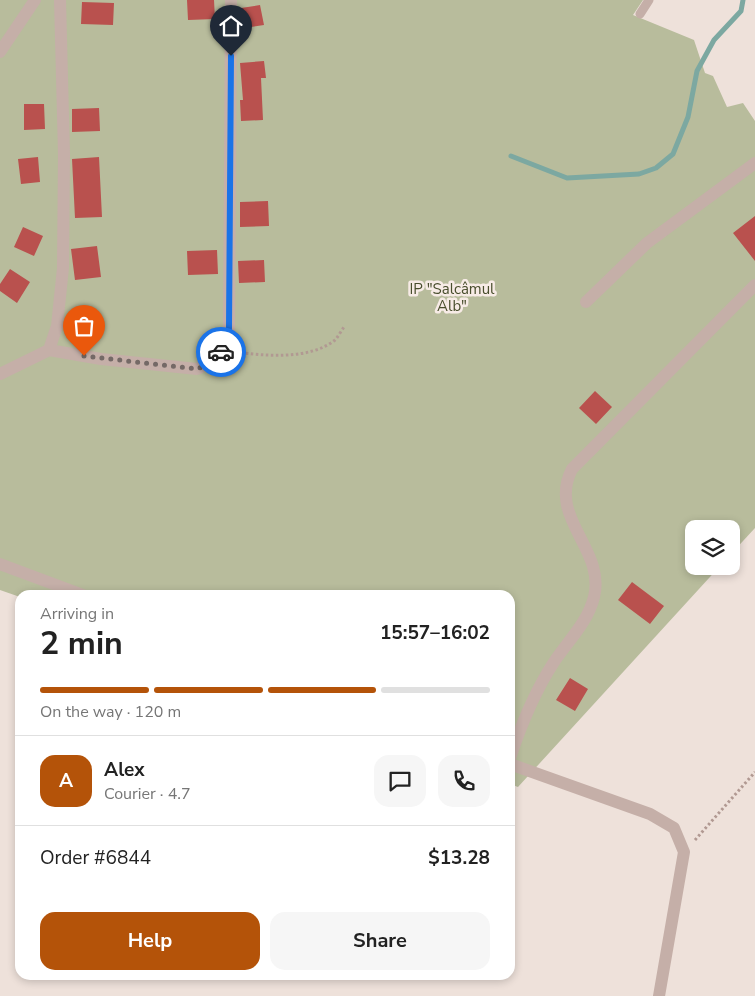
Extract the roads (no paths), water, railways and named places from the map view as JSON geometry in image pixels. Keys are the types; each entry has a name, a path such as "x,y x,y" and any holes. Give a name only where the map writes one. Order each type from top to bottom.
{"street":[{"path":"0,52 35,0"},
{"path":"49,350 57,326 63,268 64,154 60,0"},
{"path":"0,374 49,350 101,359 197,369 210,364 223,350 229,328 231,0"},
{"path":"586,302 647,244 755,163"},
{"path":"515,743 522,721 554,663 585,620 594,597 596,580 591,559 576,533 566,505 566,481 572,469 755,285"},
{"path":"0,564 70,590"},
{"path":"515,766 650,814 674,828 684,852 659,996"}],"lane":[{"path":"640,14 649,0"}],"waterway":[{"path":"511,156 567,178 639,174 656,168 673,154 688,117 697,71 714,40 741,11 743,0"}],"park label":[{"name":"IP \"Salcâmul Alb\"","path":"452,298"}]}
